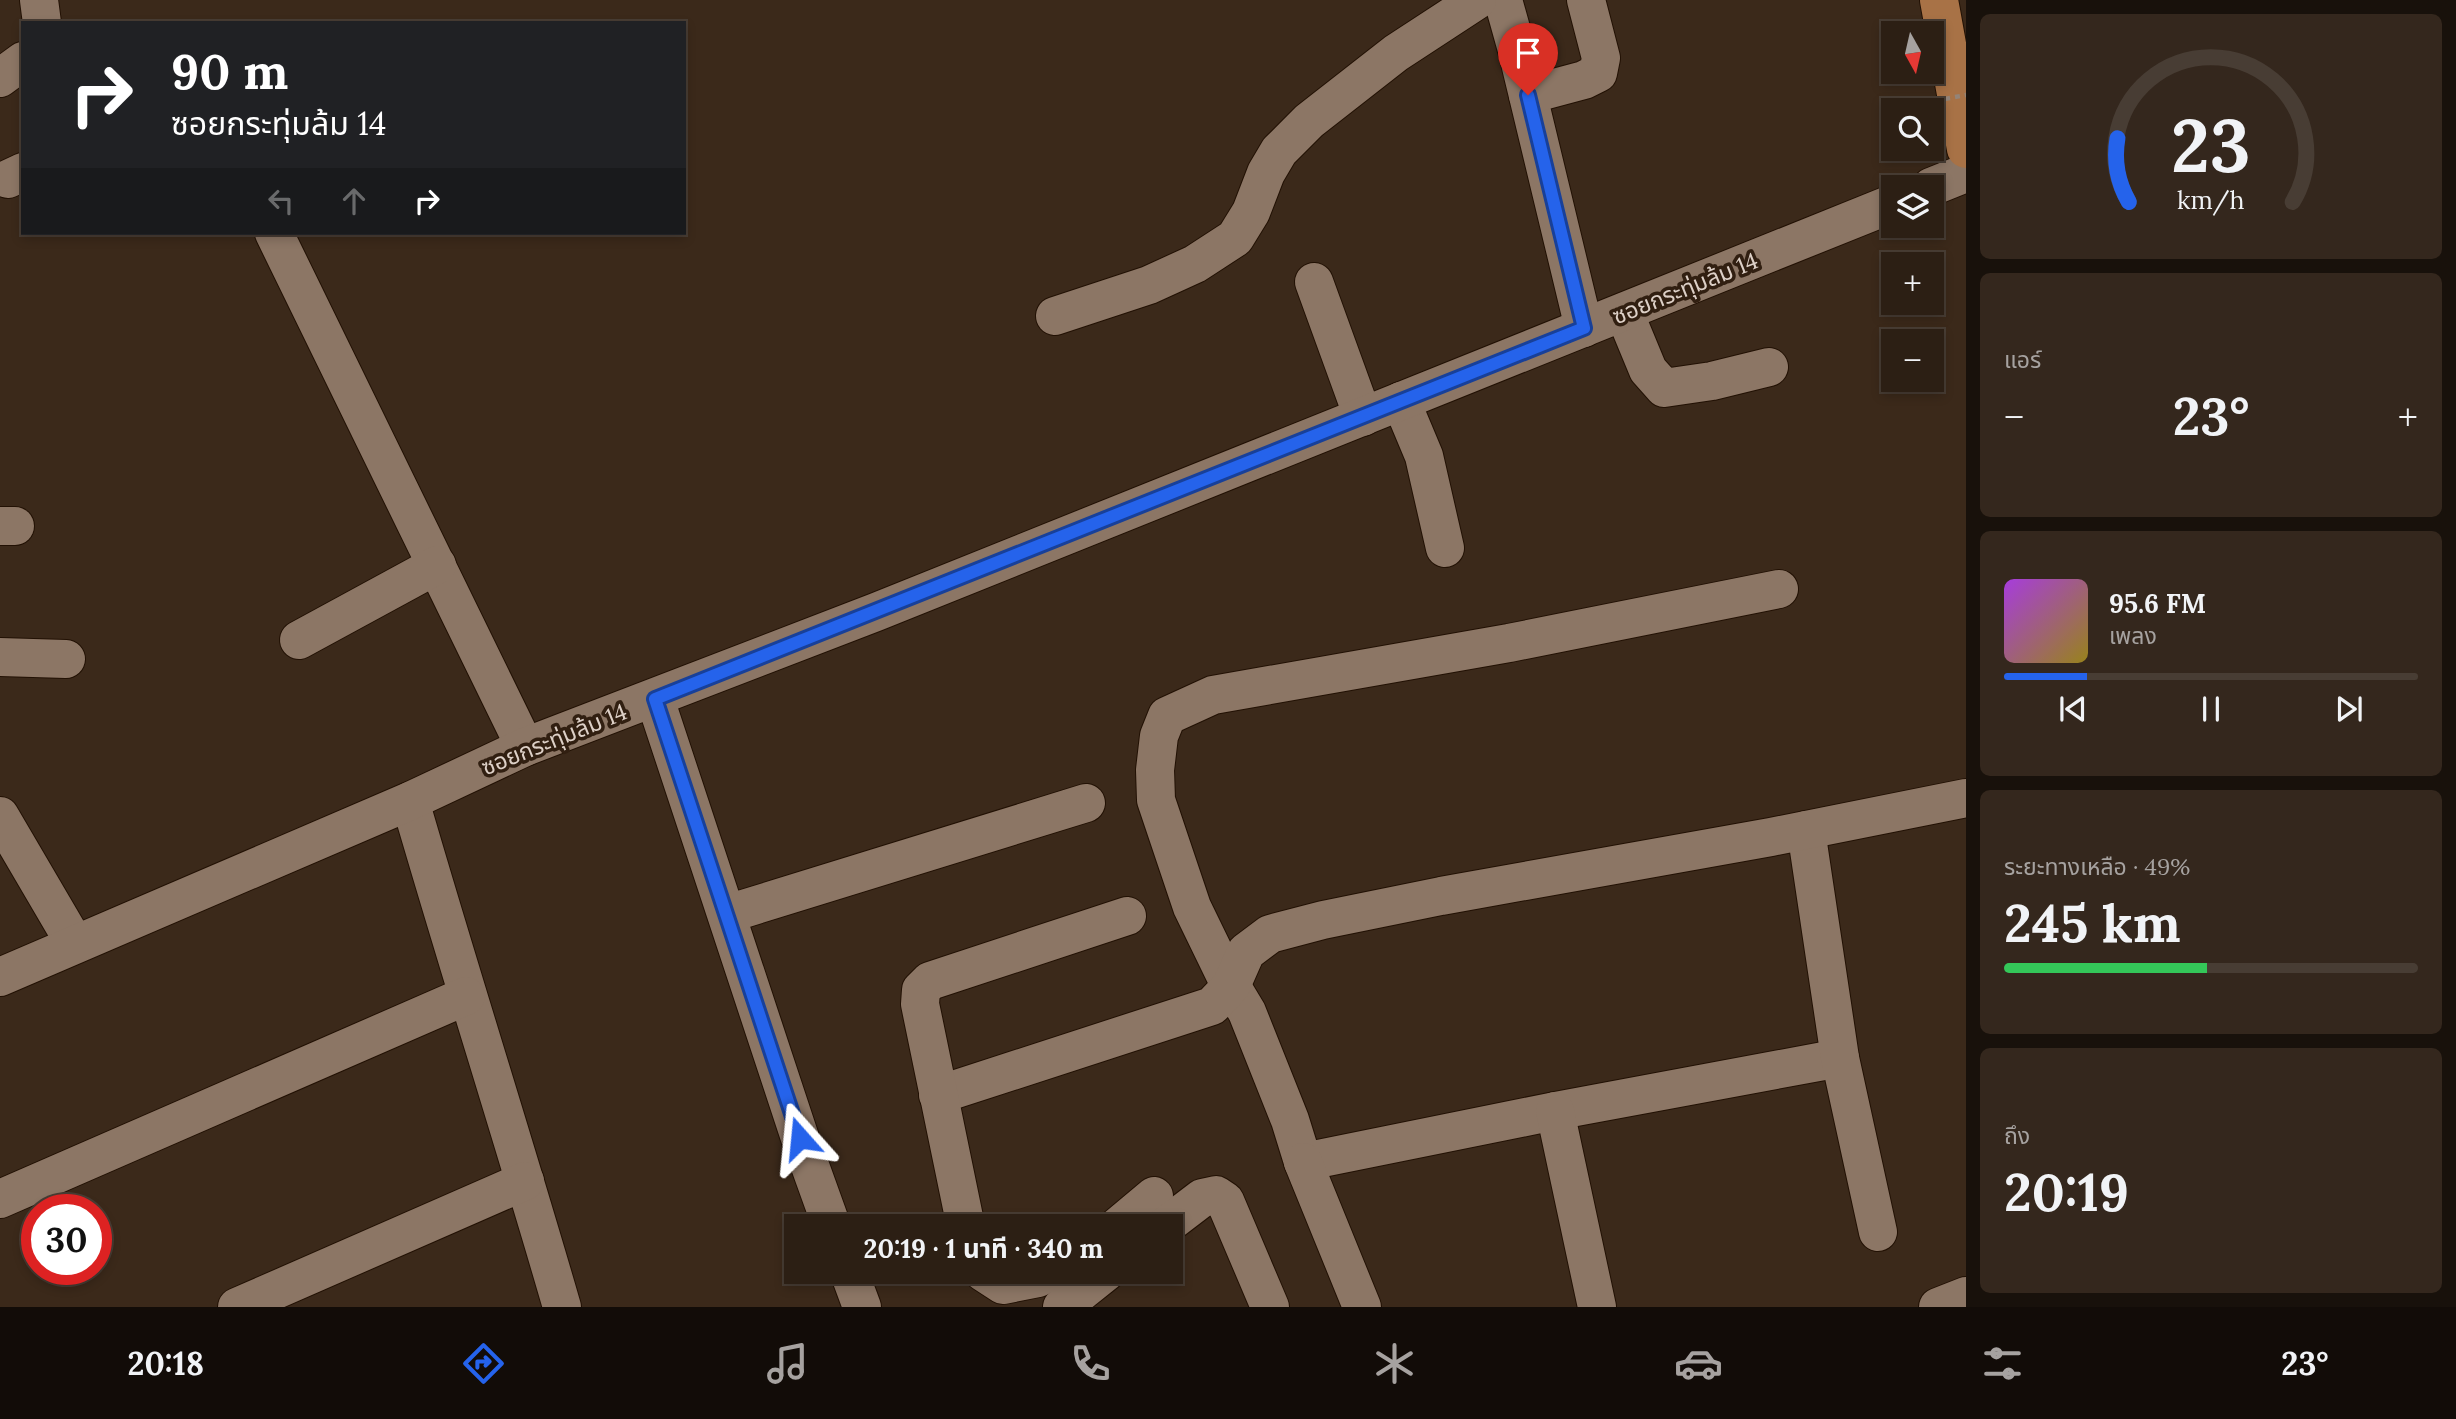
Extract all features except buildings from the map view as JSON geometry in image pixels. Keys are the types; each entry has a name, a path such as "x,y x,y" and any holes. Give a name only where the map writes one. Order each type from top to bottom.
{"main road":[{"path":"1939,0 1966,149"}],"street":[{"path":"39,0 42,21"},
{"path":"1055,316 1149,285 1195,264 1235,238 1251,212 1266,173 1279,152 1309,121 1396,53 1477,0"},
{"path":"1503,0 1584,328"},
{"path":"1528,95 1598,74 1601,58 1586,0"},
{"path":"0,78 21,62"},
{"path":"1944,182 1966,173"},
{"name":"ซอยกระทุ่มล้ม 14","path":"0,977 410,801 525,747 655,699 1881,208"},
{"path":"275,235 525,747"},
{"path":"1314,282 1363,417"},
{"path":"1625,312 1648,370 1664,388 1712,381 1769,367"},
{"path":"1401,401 1423,456 1445,548"},
{"path":"299,640 437,565"},
{"path":"1362,1307 1303,1163 1290,1120 1247,1013 1192,906 1156,800 1155,770 1159,736 1167,716 1213,695 1509,643 1779,589"},
{"path":"0,657 66,659"},
{"path":"655,699 827,1214"},
{"path":"938,1095 1212,1006 1231,986 1246,952 1270,934 1322,920 1441,896 1966,798"},
{"path":"410,801 466,996 562,1307"},
{"path":"727,914 1086,803"},
{"path":"0,816 75,944"},
{"path":"1806,830 1840,1058 1878,1232"},
{"path":"963,1214 920,1004 921,990 930,981 1127,916"},
{"path":"0,1199 466,996"},
{"path":"1303,1163 1555,1111 1840,1058"},
{"path":"1555,1111 1597,1307"},
{"path":"237,1307 525,1181"},
{"path":"1159,1211 1216,1195 1225,1201 1270,1307"},
{"path":"853,1284 862,1307"},
{"path":"1047,1284 1065,1296 1086,1284"},
{"path":"1938,1307 1966,1296"}],"path":[{"path":"1944,99 1966,95"}],"route":[{"path":"800,1138 655,699 1584,328 1528,95"}]}
